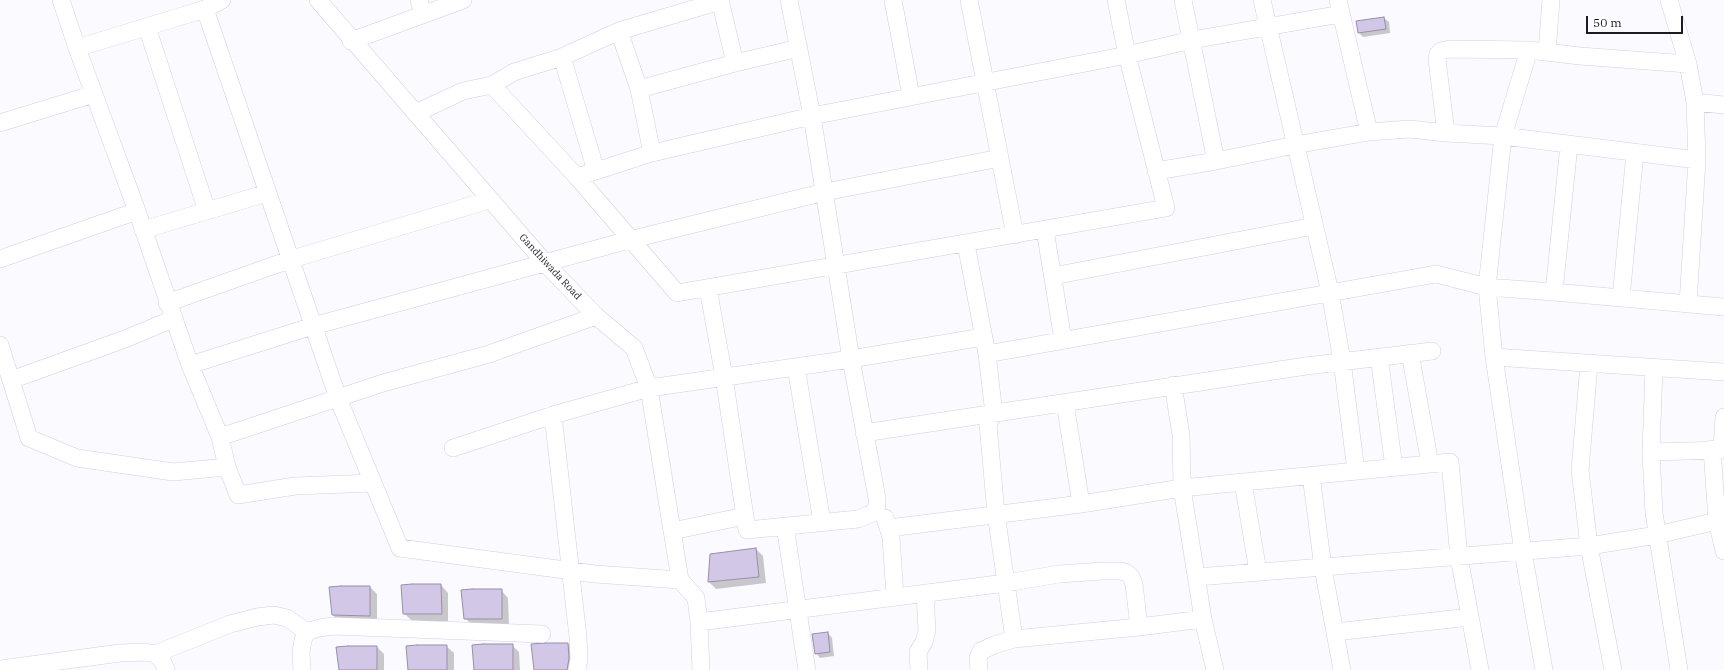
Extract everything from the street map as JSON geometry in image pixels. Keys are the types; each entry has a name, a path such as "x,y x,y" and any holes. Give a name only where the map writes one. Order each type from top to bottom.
{"street":[{"path":"61,0 77,48 137,211 167,303 190,365 220,437 227,467 238,495 295,486 373,483"},
{"path":"77,48 204,9 222,0"},
{"name":"Gandhiwada Road","path":"318,0 351,41 416,113 489,200 546,264 596,316 634,348 649,388 680,580"},
{"path":"351,41 421,7 463,0"},
{"path":"416,113 463,91 492,85 514,72 562,57 619,31 720,0 735,63"},
{"path":"789,0 812,116 851,359 872,470 877,506 889,528 895,596"},
{"path":"893,0 911,96"},
{"path":"969,0 1015,235"},
{"path":"492,85 577,177 629,240 676,293 966,244 1166,208 1116,0"},
{"path":"1183,0 1216,161"},
{"path":"1262,0 1267,27 1330,292 1342,361 1356,471"},
{"path":"1547,52 1551,0"},
{"path":"1669,0 1688,64 1695,102 1697,160 1688,304"},
{"path":"577,177 652,153 812,116 1128,55 1192,40 1267,27 1339,7 1369,132"},
{"path":"204,9 289,260 338,398 400,548 595,574 680,580 696,598 699,622 701,670"},
{"path":"147,27 207,211"},
{"path":"619,31 639,89 652,153"},
{"path":"639,89 735,63 799,48"},
{"path":"1446,133 1437,59 1438,54 1441,51 1450,49 1529,50 1688,64"},
{"path":"1529,50 1503,136 1487,288 1494,357 1523,552 1544,670"},
{"path":"562,57 596,171"},
{"path":"0,123 94,94"},
{"path":"1695,102 1724,104"},
{"path":"1156,171 1369,132 1410,129 1446,133 1503,136 1697,160"},
{"path":"1554,292 1569,145"},
{"path":"1621,298 1635,153"},
{"path":"190,365 313,326 546,264 629,240 825,192 1000,158"},
{"path":"143,230 267,193"},
{"path":"167,303 289,260 489,200"},
{"path":"0,259 137,211"},
{"path":"1052,276 1314,226"},
{"path":"1045,230 1063,340"},
{"path":"966,244 987,354 994,414 988,424 996,514 1014,639"},
{"path":"987,354 1436,274 1487,288 1554,292 1724,308"},
{"path":"708,288 724,377 747,530 858,519 868,517 873,513 877,506"},
{"path":"220,437 383,383 489,354 596,316"},
{"path":"11,380 125,339 173,319"},
{"path":"453,448 553,415 649,388 851,359 983,337"},
{"path":"0,345 30,438 78,458 173,472 227,467"},
{"path":"864,433 1065,403 1173,385 1342,361 1432,351"},
{"path":"1410,353 1430,464"},
{"path":"1379,357 1394,467"},
{"path":"1494,357 1724,372"},
{"path":"1589,364 1580,470 1589,546 1613,670 1608,670"},
{"path":"796,367 822,522"},
{"path":"1654,368 1651,452 1654,513 1679,670"},
{"path":"1173,385 1181,435 1182,488 1203,619 1215,670"},
{"path":"1065,403 1081,504"},
{"path":"553,415 569,570 578,637 579,659 577,670"},
{"path":"1724,417 1719,450 1717,521 1724,551"},
{"path":"1651,452 1719,450"},
{"path":"889,528 1081,504 1182,488 1450,462 1459,557 1480,670"},
{"path":"1311,476 1323,568 1342,670"},
{"path":"1243,482 1258,572"},
{"path":"672,531 745,516"},
{"path":"1197,577 1589,546 1657,535 1717,521"},
{"path":"785,526 808,670"},
{"path":"699,622 1067,574 1121,571 1127,573 1131,577 1134,584 1139,627"},
{"path":"919,670 918,652 924,642 927,631 925,592"},
{"path":"155,654 230,624 257,616 274,615 287,618 307,632"},
{"path":"1335,632 1470,617"},
{"path":"978,670 978,658 982,651 994,645 1014,639 1139,627 1203,619"},
{"path":"302,670 301,652 303,640 307,632 319,628 333,626 542,634"},
{"path":"0,669 120,653 145,652 155,654 162,660 166,670"}],"building":[{"path":"1384,17 1386,29 1358,33 1356,21"},
{"path":"756,548 759,577 708,582 710,554"},
{"path":"441,584 442,614 403,614 401,585"},
{"path":"370,586 370,616 332,615 329,587"},
{"path":"502,589 502,619 464,619 461,590"},
{"path":"828,632 830,652 815,654 812,634"},
{"path":"568,643 569,658 567,670 534,670 531,644"},
{"path":"513,644 513,670 474,670 472,645"},
{"path":"447,645 447,670 408,670 406,646"},
{"path":"377,646 377,670 339,670 336,647"}]}
